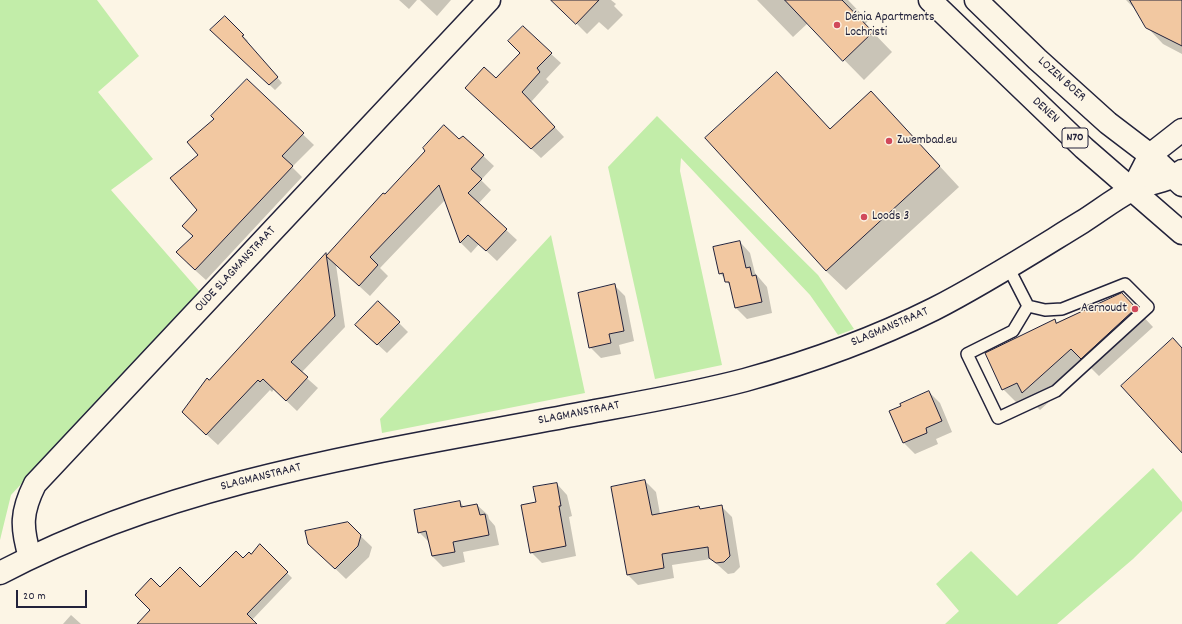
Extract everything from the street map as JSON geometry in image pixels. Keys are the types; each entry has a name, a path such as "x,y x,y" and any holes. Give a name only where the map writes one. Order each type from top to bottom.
{"main road":[{"name":"OUDE SLAGMANSTRAAT","path":"30,557 23,535 23,515 27,501 35,484 489,0"},
{"name":"DENEN","path":"930,0 954,25 1084,148 1182,233"},
{"name":"LOZEN BOER","path":"976,0 1037,59 1108,123 1150,156"},
{"path":"1132,190 1150,156 1182,130"},
{"name":"N70","path":"1150,156 1179,178"},
{"name":"SLAGMANSTRAAT","path":"0,573 30,557 89,532 204,492 283,472 699,391 802,363 875,336 932,310 1008,267 1132,190 1179,178"}],"lane":[{"path":"1008,267 1028,306 1045,310 1062,309 1125,284 1148,308 1056,391 998,418 967,354 1013,331 1028,306"}],"green space":[{"path":"0,0 97,0 139,56 98,92 153,159 111,190 200,292 11,495 0,540"},
{"path":"657,116 818,275 854,329 838,335 810,295 681,158 680,171 722,365 655,379 608,167"},
{"path":"551,235 585,393 382,433 380,419"},
{"path":"1153,468 1182,502 1182,511 1133,559 1057,624 945,624 959,611 936,584 971,551 1017,596"}],"building":[{"path":"551,0 599,0 576,24"},
{"name":"Dénia Apartments Lochristi","path":"785,0 842,0 873,32 843,61"},
{"path":"1130,0 1182,0 1182,46 1146,28"},
{"path":"225,16 244,35 242,36 278,77 269,85 210,30"},
{"path":"523,26 552,53 537,68 540,72 522,92 555,127 531,149 465,88 484,67 496,78 520,53 508,41"},
{"path":"777,72 830,129 871,91 940,166 826,271 705,138"},
{"path":"247,79 304,133 282,156 293,166 195,270 176,252 193,236 182,226 197,210 170,178 198,155 187,142 214,119 211,116"},
{"path":"444,125 459,139 463,136 484,155 471,169 482,179 468,193 507,229 486,251 468,235 460,243 439,185 370,257 378,265 359,286 326,256 383,193 385,194 425,151 423,148"},
{"path":"740,241 746,268 750,267 752,276 756,275 762,302 735,308 729,282 725,282 723,273 719,274 713,247"},
{"path":"326,253 335,316 291,362 308,377 286,401 263,379 260,382 258,380 206,435 182,412 207,378 209,380"},
{"path":"615,284 624,331 609,334 611,343 589,348 578,293"},
{"path":"1122,293 1136,308 1081,359 1071,349 1022,393 1017,383 1002,390 985,353 1055,319 1056,323"},
{"path":"378,301 400,322 377,345 355,325"},
{"path":"1173,338 1182,348 1182,453 1121,386"},
{"path":"929,391 942,421 926,428 927,433 903,443 889,411 901,406 900,404"},
{"path":"645,480 652,515 699,506 700,509 722,505 730,556 724,562 716,563 709,558 708,547 662,554 664,568 627,575 611,487"},
{"path":"557,483 561,506 559,506 566,546 530,553 521,505 536,502 533,487"},
{"path":"460,501 461,507 477,504 480,515 485,514 489,535 453,542 455,552 432,556 426,531 418,533 414,510"},
{"path":"348,522 361,535 358,546 335,569 308,544 305,531"},
{"path":"260,544 288,572 247,614 257,624 137,624 150,610 135,595 151,578 160,587 180,567 200,587 236,551 243,558 249,552 251,554"}],"place":[{"name":"Dénia Apartments Lochristi","path":"837,25"},
{"name":"Zwembad.eu","path":"889,141"},
{"name":"Loods 3","path":"864,217"},
{"name":"Aernoudt","path":"1135,309"}]}
